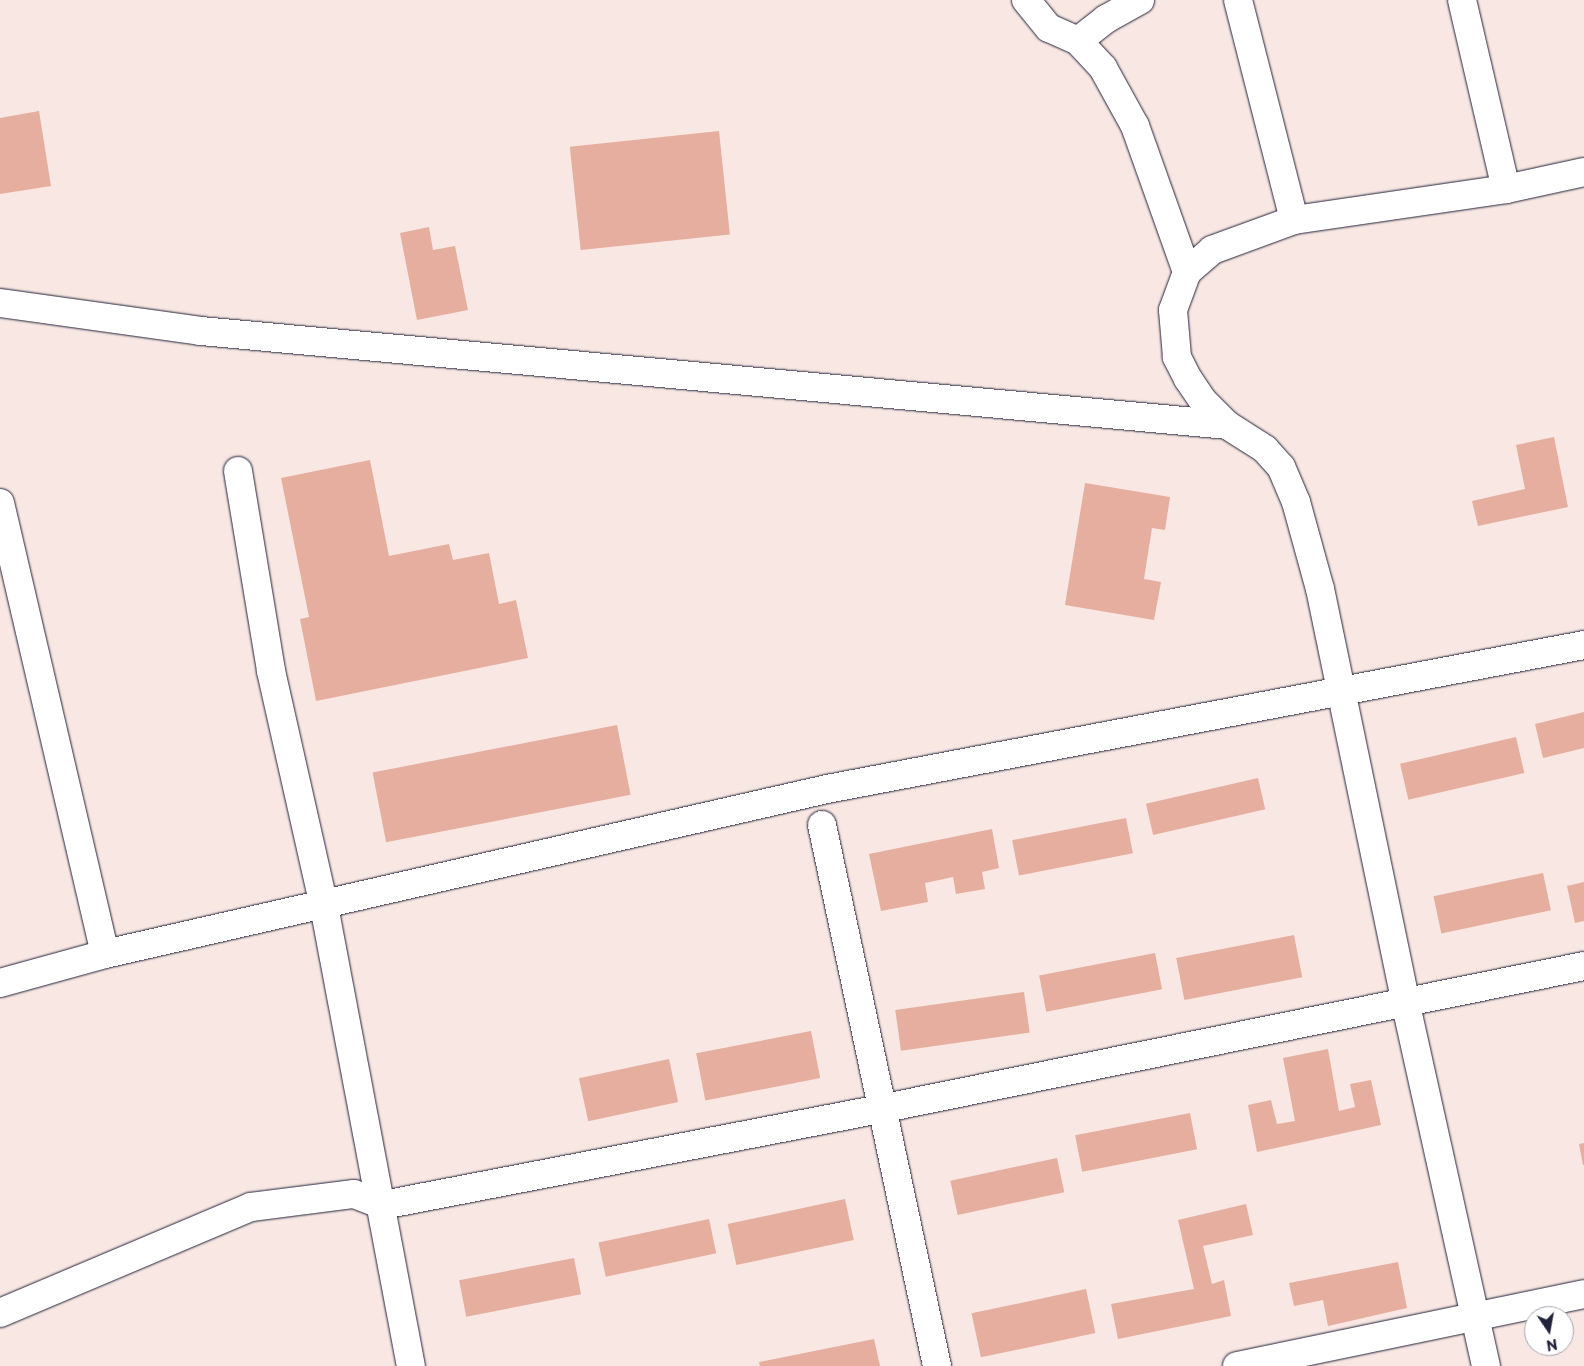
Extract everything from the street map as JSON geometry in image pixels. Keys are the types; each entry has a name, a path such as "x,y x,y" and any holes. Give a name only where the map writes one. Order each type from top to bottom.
{"street":[{"path":"1026,0 1049,28 1078,41 1103,68 1135,126 1187,272"},
{"path":"1078,41 1106,18 1140,0"},
{"path":"1238,0 1294,220"},
{"path":"1462,0 1506,189"},
{"path":"1486,1366 1406,1004 1320,589 1296,502 1282,468 1265,449 1227,425 1203,401 1177,357 1173,310 1187,272 1212,250 1294,220 1506,189 1584,172"},
{"path":"0,303 200,331 1227,425"},
{"path":"238,471 271,671 324,906 411,1366"},
{"path":"0,503 105,954"},
{"path":"0,983 105,954 324,906 827,789 1584,645"},
{"path":"822,825 880,1109 936,1366"},
{"path":"0,1313 251,1207 354,1194 382,1205 880,1109 1406,1004 1584,966"},
{"path":"1237,1366 1584,1294"}],"building":[{"path":"39,111 51,186 0,194 0,118"},
{"path":"719,131 730,234 581,250 570,147"},
{"path":"429,227 433,250 455,246 468,310 417,320 400,233"},
{"path":"1554,437 1568,507 1478,526 1472,501 1525,489 1516,445"},
{"path":"370,460 389,556 449,544 453,560 489,553 499,604 516,600 528,658 316,701 300,619 309,617 281,478"},
{"path":"1085,483 1170,497 1165,530 1152,528 1144,579 1161,582 1154,620 1065,605"},
{"path":"1584,712 1584,748 1543,758 1535,724"},
{"path":"617,725 631,795 386,842 373,773"},
{"path":"1516,737 1524,773 1408,800 1400,764"},
{"path":"1258,778 1265,809 1153,835 1146,804"},
{"path":"1126,818 1133,853 1019,875 1012,840"},
{"path":"992,829 999,868 982,872 985,889 956,894 953,877 925,883 928,902 881,911 869,854"},
{"path":"1543,873 1551,910 1441,933 1433,896"},
{"path":"1584,882 1584,921 1575,923 1567,886"},
{"path":"1294,935 1302,977 1184,1000 1176,958"},
{"path":"1155,953 1162,989 1046,1012 1039,976"},
{"path":"1024,992 1030,1033 901,1051 895,1010"},
{"path":"811,1031 820,1078 705,1100 696,1053"},
{"path":"1328,1049 1339,1111 1355,1107 1350,1084 1371,1080 1381,1125 1257,1152 1248,1105 1271,1100 1277,1124 1295,1121 1283,1058"},
{"path":"669,1059 678,1102 588,1121 579,1078"},
{"path":"1190,1113 1197,1149 1082,1172 1075,1135"},
{"path":"1584,1143 1584,1165 1583,1165 1579,1144"},
{"path":"1057,1158 1064,1192 958,1215 950,1181"},
{"path":"845,1199 854,1240 736,1265 728,1224"},
{"path":"1246,1204 1253,1235 1203,1246 1212,1284 1224,1280 1231,1316 1118,1339 1111,1304 1194,1289 1178,1220"},
{"path":"709,1219 716,1253 606,1277 598,1242"},
{"path":"574,1258 581,1294 466,1317 459,1280"},
{"path":"1398,1262 1407,1308 1328,1326 1323,1300 1294,1306 1289,1283"},
{"path":"1086,1289 1095,1333 981,1357 972,1313"},
{"path":"874,1339 880,1366 760,1366 759,1362"}]}
